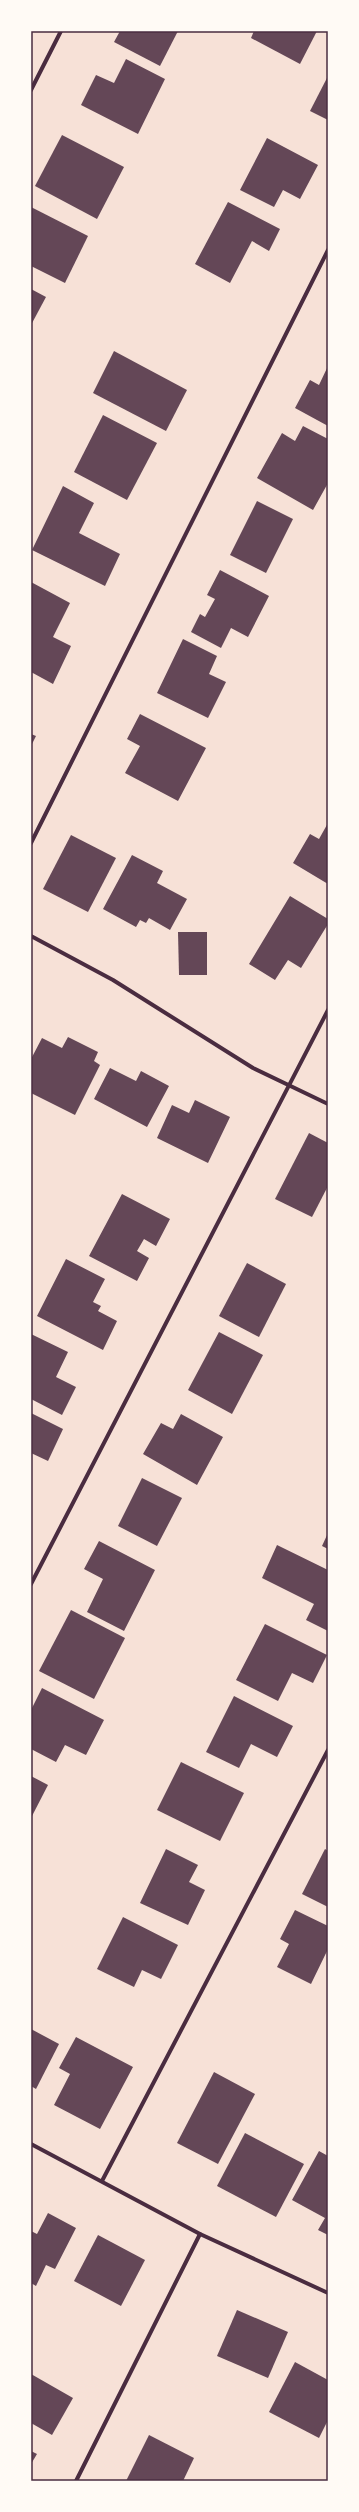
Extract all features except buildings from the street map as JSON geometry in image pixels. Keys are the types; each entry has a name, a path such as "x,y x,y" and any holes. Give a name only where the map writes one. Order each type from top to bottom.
{"street":[{"path":"31,90 61,31"},
{"path":"31,843 328,250"},
{"path":"31,936 113,980 254,1068 328,1104"},
{"path":"31,1584 328,1010"},
{"path":"102,2181 328,1750"},
{"path":"31,2144 200,2234 328,2293"},
{"path":"76,2481 200,2234"}]}
